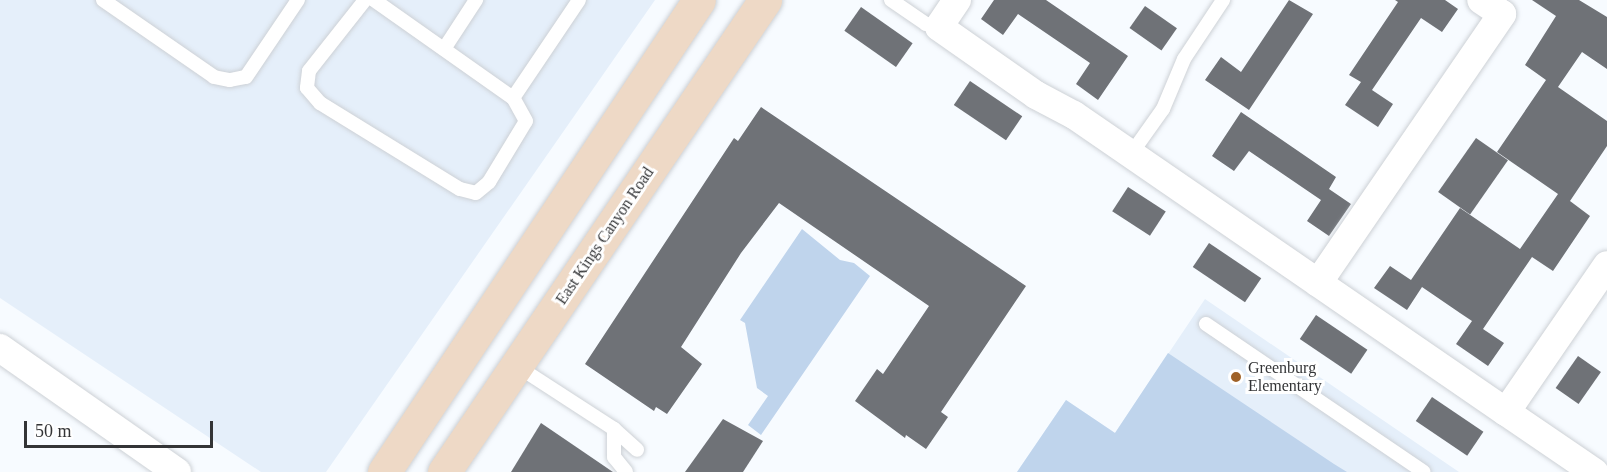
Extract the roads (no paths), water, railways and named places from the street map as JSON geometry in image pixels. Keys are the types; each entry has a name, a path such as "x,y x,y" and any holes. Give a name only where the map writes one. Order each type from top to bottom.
{"main road":[{"path":"384,472 699,0"},
{"name":"East Kings Canyon Road","path":"444,472 765,0"}],"street":[{"path":"957,0 939,27 1036,95 1074,115 1594,472"},
{"path":"1318,283 1502,14 1481,0"},
{"path":"1506,412 1607,265"},
{"path":"0,350 177,472"}],"lane":[{"path":"103,0 214,77 230,80 246,76 298,0"},
{"path":"364,0 309,71 308,88 320,103 460,189 476,193 489,182 526,121 513,98 374,0"},
{"path":"444,49 476,0"},
{"path":"513,98 579,0"},
{"path":"891,0 926,24 939,27"},
{"path":"1131,154 1163,109 1184,59 1223,0"},
{"path":"1206,324 1424,472"},
{"path":"517,366 614,429 637,450"},
{"path":"614,429 615,457 626,472"}],"place":[{"name":"Greenburg Elementary","path":"1236,377"}]}
